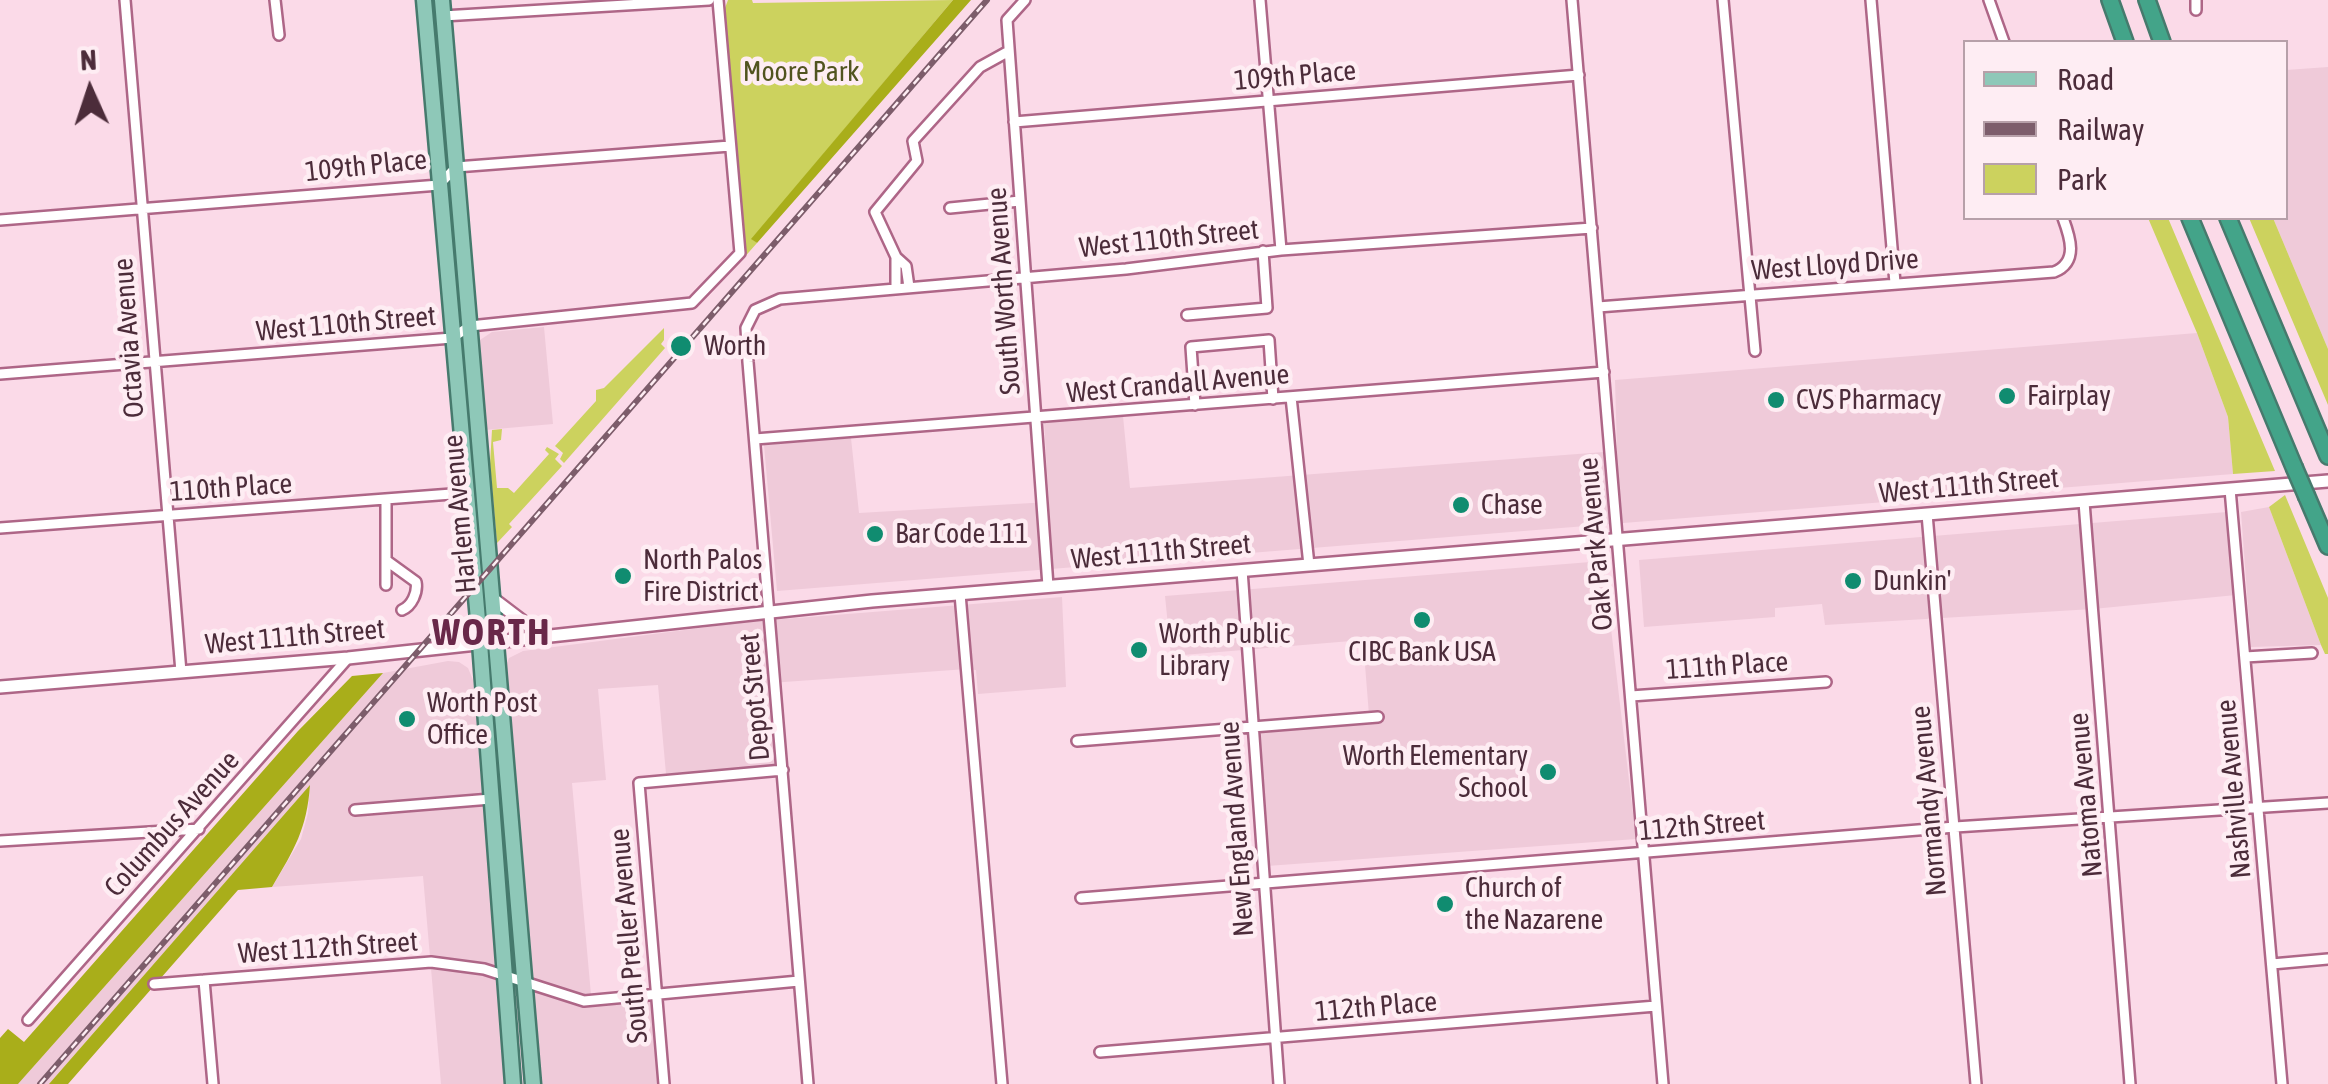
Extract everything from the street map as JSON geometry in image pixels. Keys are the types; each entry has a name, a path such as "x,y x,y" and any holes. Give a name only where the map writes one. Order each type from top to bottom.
{"highway":[{"path":"2110,0 2124,40"},
{"path":"2148,0 2161,40"},
{"path":"2191,220 2328,546"},
{"path":"2229,220 2328,456"}],"main road":[{"name":"Harlem Avenue","path":"424,0 480,643 513,1084"},
{"name":"Harlem Avenue","path":"442,0 533,1084"},
{"name":"West 111th Street","path":"0,687 348,658 770,610 2328,481"},
{"path":"492,598 542,636"},
{"path":"491,799 508,798"}],"street":[{"name":"Octavia Avenue","path":"126,0 181,672"},
{"path":"275,0 279,35"},
{"path":"443,16 575,5 709,0"},
{"path":"718,0 730,146"},
{"name":"South Worth Avenue","path":"1025,0 1007,20 1048,586"},
{"path":"1260,0 1280,250"},
{"name":"Oak Park Avenue","path":"1572,0 1663,1084"},
{"path":"1724,0 1755,351"},
{"path":"1870,0 1895,283"},
{"path":"1989,0 2003,40"},
{"path":"909,287 906,266 896,257 875,212 917,160 913,141 980,66 1009,51"},
{"name":"109th Place","path":"1014,122 1579,76"},
{"name":"109th Place","path":"0,220 439,185 456,167 730,146"},
{"name":"West 110th Street","path":"0,374 452,338 470,326 692,303 740,252 730,146"},
{"path":"950,208 1020,201"},
{"name":"West Lloyd Drive","path":"1598,306 2054,272 2070,260 2072,248 2064,220"},
{"name":"West 110th Street","path":"755,310 780,299 1126,268 1262,251 1592,228"},
{"path":"1187,315 1267,308 1262,251"},
{"path":"896,257 896,288"},
{"name":"Depot Street","path":"755,310 746,328 808,1084"},
{"path":"1195,405 1191,346 1269,340 1273,398"},
{"name":"West Crandall Avenue","path":"755,439 1604,372"},
{"path":"1291,397 1309,565"},
{"name":"Nashville Avenue","path":"2230,489 2282,1084"},
{"name":"110th Place","path":"0,528 466,493"},
{"path":"386,499 386,585"},
{"name":"Natoma Avenue","path":"2084,502 2130,1084"},
{"name":"Normandy Avenue","path":"1927,514 1976,1084"},
{"path":"387,561 416,582 418,588 402,610"},
{"name":"New England Avenue","path":"1242,570 1279,1084"},
{"path":"960,594 1002,1084"},
{"path":"2245,657 2312,653"},
{"name":"Columbus Avenue","path":"28,1020 348,658"},
{"name":"111th Place","path":"1631,696 1826,682"},
{"path":"1077,740 1378,716"},
{"name":"South Preller Avenue","path":"664,1084 639,783 783,770"},
{"path":"355,810 491,799"},
{"name":"112th Street","path":"1081,898 1954,827 2328,802"},
{"path":"0,841 199,829"},
{"path":"2272,964 2328,959"},
{"name":"West 112th Street","path":"154,984 431,962 504,975"},
{"path":"504,975 584,1001 799,980"},
{"path":"204,980 213,1084"},
{"name":"112th Place","path":"1100,1052 1656,1006"}],"shaded area":[{"path":"953,0 971,0 757,243 751,239"},
{"path":"2328,67 2328,349 2274,220 2288,220 2288,70"},
{"path":"544,327 553,424 485,430 480,340 492,332"},
{"path":"2197,333 2228,417 2233,474 777,591 764,445 851,438 859,513 1049,502 1044,422 1123,416 1130,488 1617,451 1615,380"},
{"path":"2269,507 2321,645 2251,647 2241,512"},
{"path":"2227,512 2236,595 2093,609 1825,625 1822,604 1775,608 1775,617 1644,627 1639,560"},
{"path":"1603,561 1636,839 1267,866 1256,723 1369,715 1363,640 1171,656 1165,596"},
{"path":"1062,597 1066,687 978,694 976,670 967,669 770,683 778,765 666,774 658,685 598,689 606,780 572,783 592,1006 652,1000 658,1084 539,1084 504,670 509,658 523,651 746,622"},
{"path":"448,661 468,668 473,680 506,1084 441,1084 423,876 272,887 301,839 310,786 49,1084 18,1084 383,673"},
{"path":"383,673 18,1084 0,1084 0,1038 8,1029 24,1042 298,731 352,676"},
{"path":"310,785 298,839 272,887 238,890 68,1084 49,1084"}],"green space":[{"name":"Moore Park","path":"728,0 953,0 752,239 757,243 734,269 741,259 744,240 725,8"},
{"path":"2149,220 2169,220 2275,471 2233,474 2228,417"},
{"path":"2250,220 2274,220 2328,349 2328,405"},
{"path":"664,328 661,344 665,348 564,463 560,459 563,453 555,446 596,401 596,390 604,388"},
{"path":"502,429 501,440 493,442 497,488 508,488 514,493 549,454 547,447 559,454 555,459 562,466 509,524 512,527 497,543 490,464 492,430"},
{"path":"2285,495 2328,598 2328,654 2321,645 2269,507"}],"railway":[{"path":"40,1084 987,0"}],"place":[{"name":"Worth","path":"681,346"},
{"name":"Fairplay","path":"2007,396"},
{"name":"CVS Pharmacy","path":"1776,400"},
{"name":"Chase","path":"1461,505"},
{"name":"Bar Code 111","path":"875,534"},
{"name":"North Palos Fire District","path":"623,576"},
{"name":"Dunkin'","path":"1853,581"},
{"name":"CIBC Bank USA","path":"1422,620"},
{"name":"Worth Public Library","path":"1139,650"},
{"name":"Worth Post Office","path":"407,719"},
{"name":"Worth Elementary School","path":"1548,772"},
{"name":"Church of the Nazarene","path":"1445,904"}],"district":[{"name":"WORTH","path":"492,633"}]}
